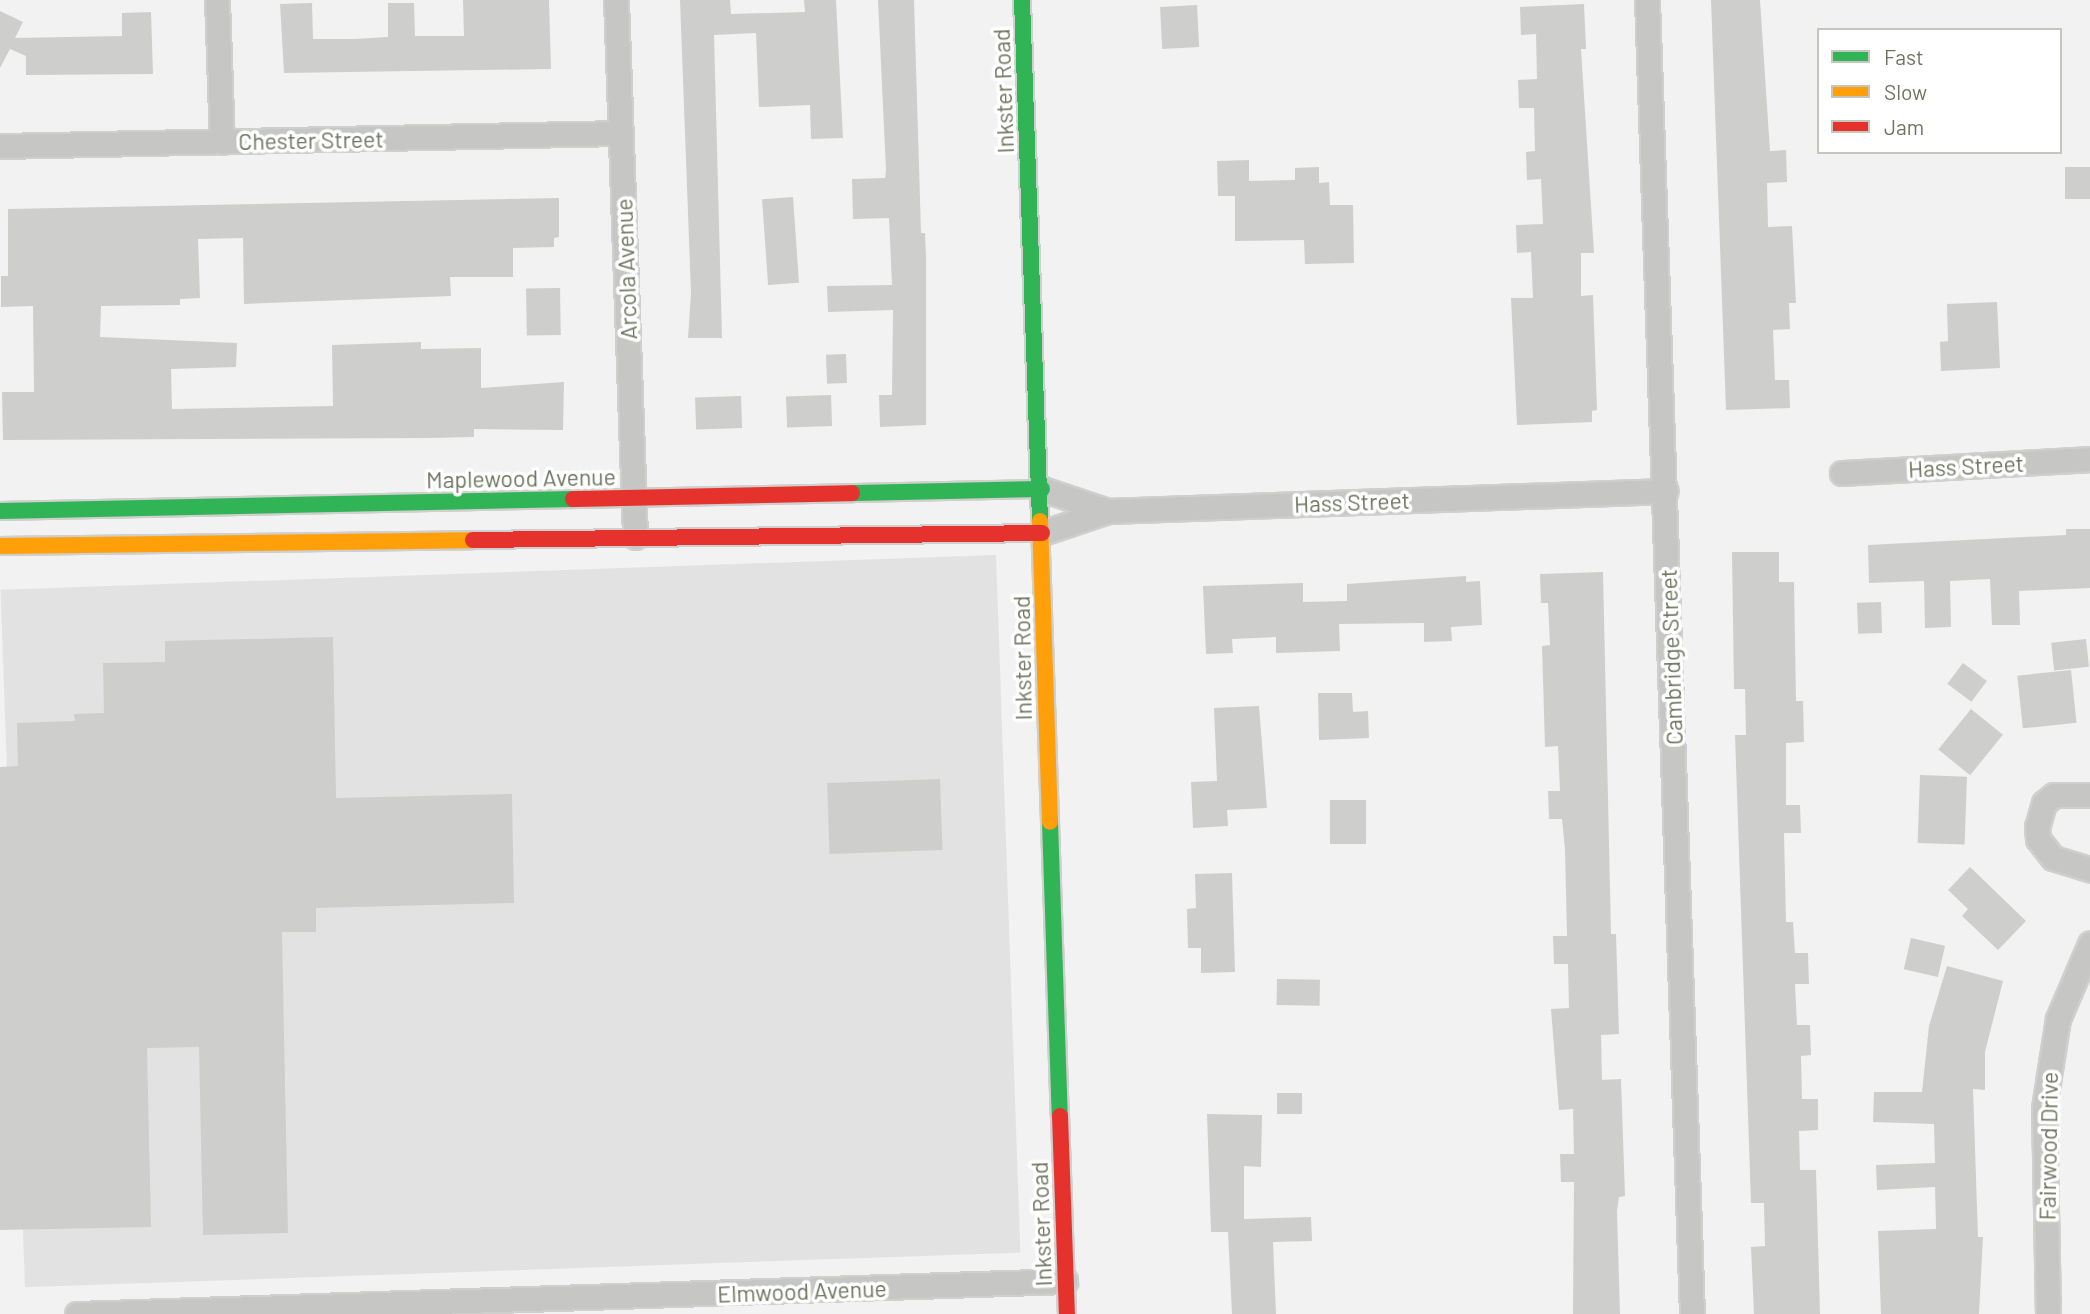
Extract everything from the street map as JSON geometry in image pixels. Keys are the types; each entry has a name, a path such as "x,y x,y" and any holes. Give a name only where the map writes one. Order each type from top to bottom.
{"street":[{"path":"217,0 222,142"},
{"name":"Arcola Avenue","path":"616,0 635,537"},
{"name":"Inkster Road","path":"1021,0 1042,489 1067,1314"},
{"name":"Cambridge Street","path":"1647,0 1666,491 1692,1314"},
{"name":"Chester Street","path":"0,146 621,133"},
{"name":"Hass Street","path":"1842,473 2090,460"},
{"name":"Maplewood Avenue","path":"0,511 1042,489"},
{"name":"Hass Street","path":"1042,489 1108,511 1666,491"},
{"path":"226,507 227,542"},
{"path":"0,546 1042,533 1108,511"},
{"path":"2090,795 2054,795 2044,803 2037,827 2038,839 2053,858 2090,869"},
{"name":"Fairwood Drive","path":"2048,1314 2045,1097 2058,1019 2090,944"},
{"name":"Elmwood Avenue","path":"77,1314 665,1305 1065,1281"}],"shaded area":[{"path":"996,555 1020,1253 25,1287 1,590"}],"building":[{"path":"463,0 549,0 551,69 284,73 280,4 312,3 313,39 354,39 388,37 388,3 414,3 415,36 464,36"},
{"path":"680,0 730,0 731,14 805,12 804,0 836,0 843,138 811,139 810,105 759,107 756,33 714,35 722,338 688,338 691,293"},
{"path":"878,0 914,0 921,233 925,233 926,256 926,425 880,427 879,395 892,395 893,310 828,312 827,286 892,285 889,218 853,219 852,179 885,178 886,170"},
{"path":"1711,0 1760,0 1770,151 1786,150 1787,182 1767,183 1768,227 1792,226 1796,303 1789,303 1790,329 1773,330 1775,380 1789,380 1790,408 1726,410"},
{"path":"1584,4 1586,49 1581,49 1594,253 1581,253 1581,296 1593,295 1597,410 1592,411 1592,422 1517,425 1511,298 1533,298 1531,252 1517,253 1516,225 1543,224 1541,179 1527,180 1526,152 1535,151 1534,108 1519,108 1518,80 1537,79 1536,34 1521,35 1520,7"},
{"path":"1197,5 1199,47 1162,49 1160,7"},
{"path":"0,11 23,22 15,38 122,36 122,13 151,12 153,74 26,75 26,56 10,49 0,68"},
{"path":"1249,160 1249,181 1295,180 1295,168 1319,167 1319,183 1329,182 1330,205 1353,205 1354,263 1305,264 1304,240 1235,241 1235,196 1218,196 1217,161"},
{"path":"2065,167 2090,167 2090,199 2065,199"},
{"path":"793,197 799,283 768,285 762,199"},
{"path":"559,198 559,237 554,238 554,247 513,248 513,277 450,277 451,296 244,304 243,238 198,239 200,298 180,299 180,305 101,306 100,337 237,343 236,367 171,369 172,409 333,406 332,345 421,342 421,349 481,348 481,388 564,382 563,430 474,429 474,437 429,438 3,440 2,392 34,392 33,306 1,307 1,276 8,276 8,209"},
{"path":"560,288 561,335 527,336 526,289"},
{"path":"1997,302 2000,368 1941,371 1940,342 1948,341 1947,304"},
{"path":"846,354 847,383 827,384 826,355"},
{"path":"831,395 832,426 787,428 786,397"},
{"path":"741,396 742,428 696,430 695,398"},
{"path":"2066,529 2090,529 2090,588 2019,591 2020,625 1992,625 1990,579 1950,581 1951,627 1925,628 1924,581 1869,583 1868,545 2066,535"},
{"path":"1732,552 1779,552 1779,582 1794,582 1796,701 1803,701 1804,742 1786,743 1786,805 1800,805 1801,833 1784,833 1786,922 1793,922 1795,953 1808,953 1809,984 1795,984 1797,1025 1810,1025 1811,1055 1801,1056 1802,1099 1818,1099 1818,1130 1799,1131 1800,1170 1816,1170 1820,1314 1754,1314 1751,1247 1765,1246 1764,1203 1751,1203 1735,735 1746,735 1745,689 1734,689"},
{"path":"1603,572 1611,934 1616,934 1619,1034 1601,1035 1602,1080 1621,1079 1625,1196 1619,1197 1617,1211 1620,1314 1573,1314 1574,1182 1561,1182 1560,1154 1574,1154 1573,1109 1559,1110 1551,1009 1569,1008 1568,964 1554,964 1553,936 1567,936 1565,850 1562,819 1549,819 1548,791 1560,791 1558,746 1545,747 1542,646 1550,645 1548,603 1541,603 1540,574"},
{"path":"1466,576 1466,582 1480,581 1482,625 1451,627 1452,641 1424,642 1424,623 1339,624 1340,651 1276,653 1276,637 1232,639 1233,653 1206,654 1203,586 1303,583 1303,602 1347,601 1347,584"},
{"path":"1881,602 1882,633 1858,634 1857,603"},
{"path":"333,637 336,798 512,794 514,903 316,908 316,932 282,932 288,1233 203,1235 199,1047 147,1048 151,1227 0,1230 0,767 18,766 17,723 75,721 74,714 104,713 103,663 165,662 165,641"},
{"path":"2086,639 2089,667 2054,671 2051,643"},
{"path":"1963,663 1987,681 1971,702 1947,684"},
{"path":"2071,670 2077,723 2023,728 2017,676"},
{"path":"1318,693 1352,693 1353,712 1368,711 1369,738 1319,740"},
{"path":"1259,706 1267,808 1227,810 1228,826 1193,828 1191,782 1217,781 1214,708"},
{"path":"1971,709 2003,735 1970,775 1938,749"},
{"path":"1920,775 1967,777 1965,845 1918,843"},
{"path":"940,779 942,850 830,854 827,783"},
{"path":"1330,800 1366,800 1366,844 1330,844"},
{"path":"1970,867 2026,921 1998,950 1962,916 1968,909 1948,890"},
{"path":"1232,873 1235,972 1201,973 1201,948 1188,948 1187,909 1196,908 1195,874"},
{"path":"1911,938 1945,946 1938,977 1904,969"},
{"path":"1947,966 2003,981 1985,1052 1985,1090 1973,1089 1978,1237 1983,1237 1979,1314 1881,1314 1878,1231 1936,1229 1935,1187 1877,1190 1876,1165 1935,1163 1934,1124 1873,1122 1874,1092 1922,1092 1929,1026"},
{"path":"1277,979 1320,980 1320,1006 1277,1005"},
{"path":"1277,1093 1302,1093 1302,1114 1277,1114"},
{"path":"1207,1114 1262,1115 1261,1167 1244,1166 1244,1219 1311,1217 1312,1241 1273,1242 1276,1314 1232,1314 1228,1232 1211,1232"}],"traffic: fast":[{"path":"1022,0 1040,521"},
{"path":"852,493 1042,489"},
{"path":"0,511 573,499"},
{"path":"1050,822 1060,1116"}],"traffic: slow":[{"path":"1040,521 1050,822"},
{"path":"0,546 473,540"}],"traffic: jam":[{"path":"573,499 852,493"},
{"path":"473,540 1042,533"},
{"path":"1060,1116 1067,1314"}]}
